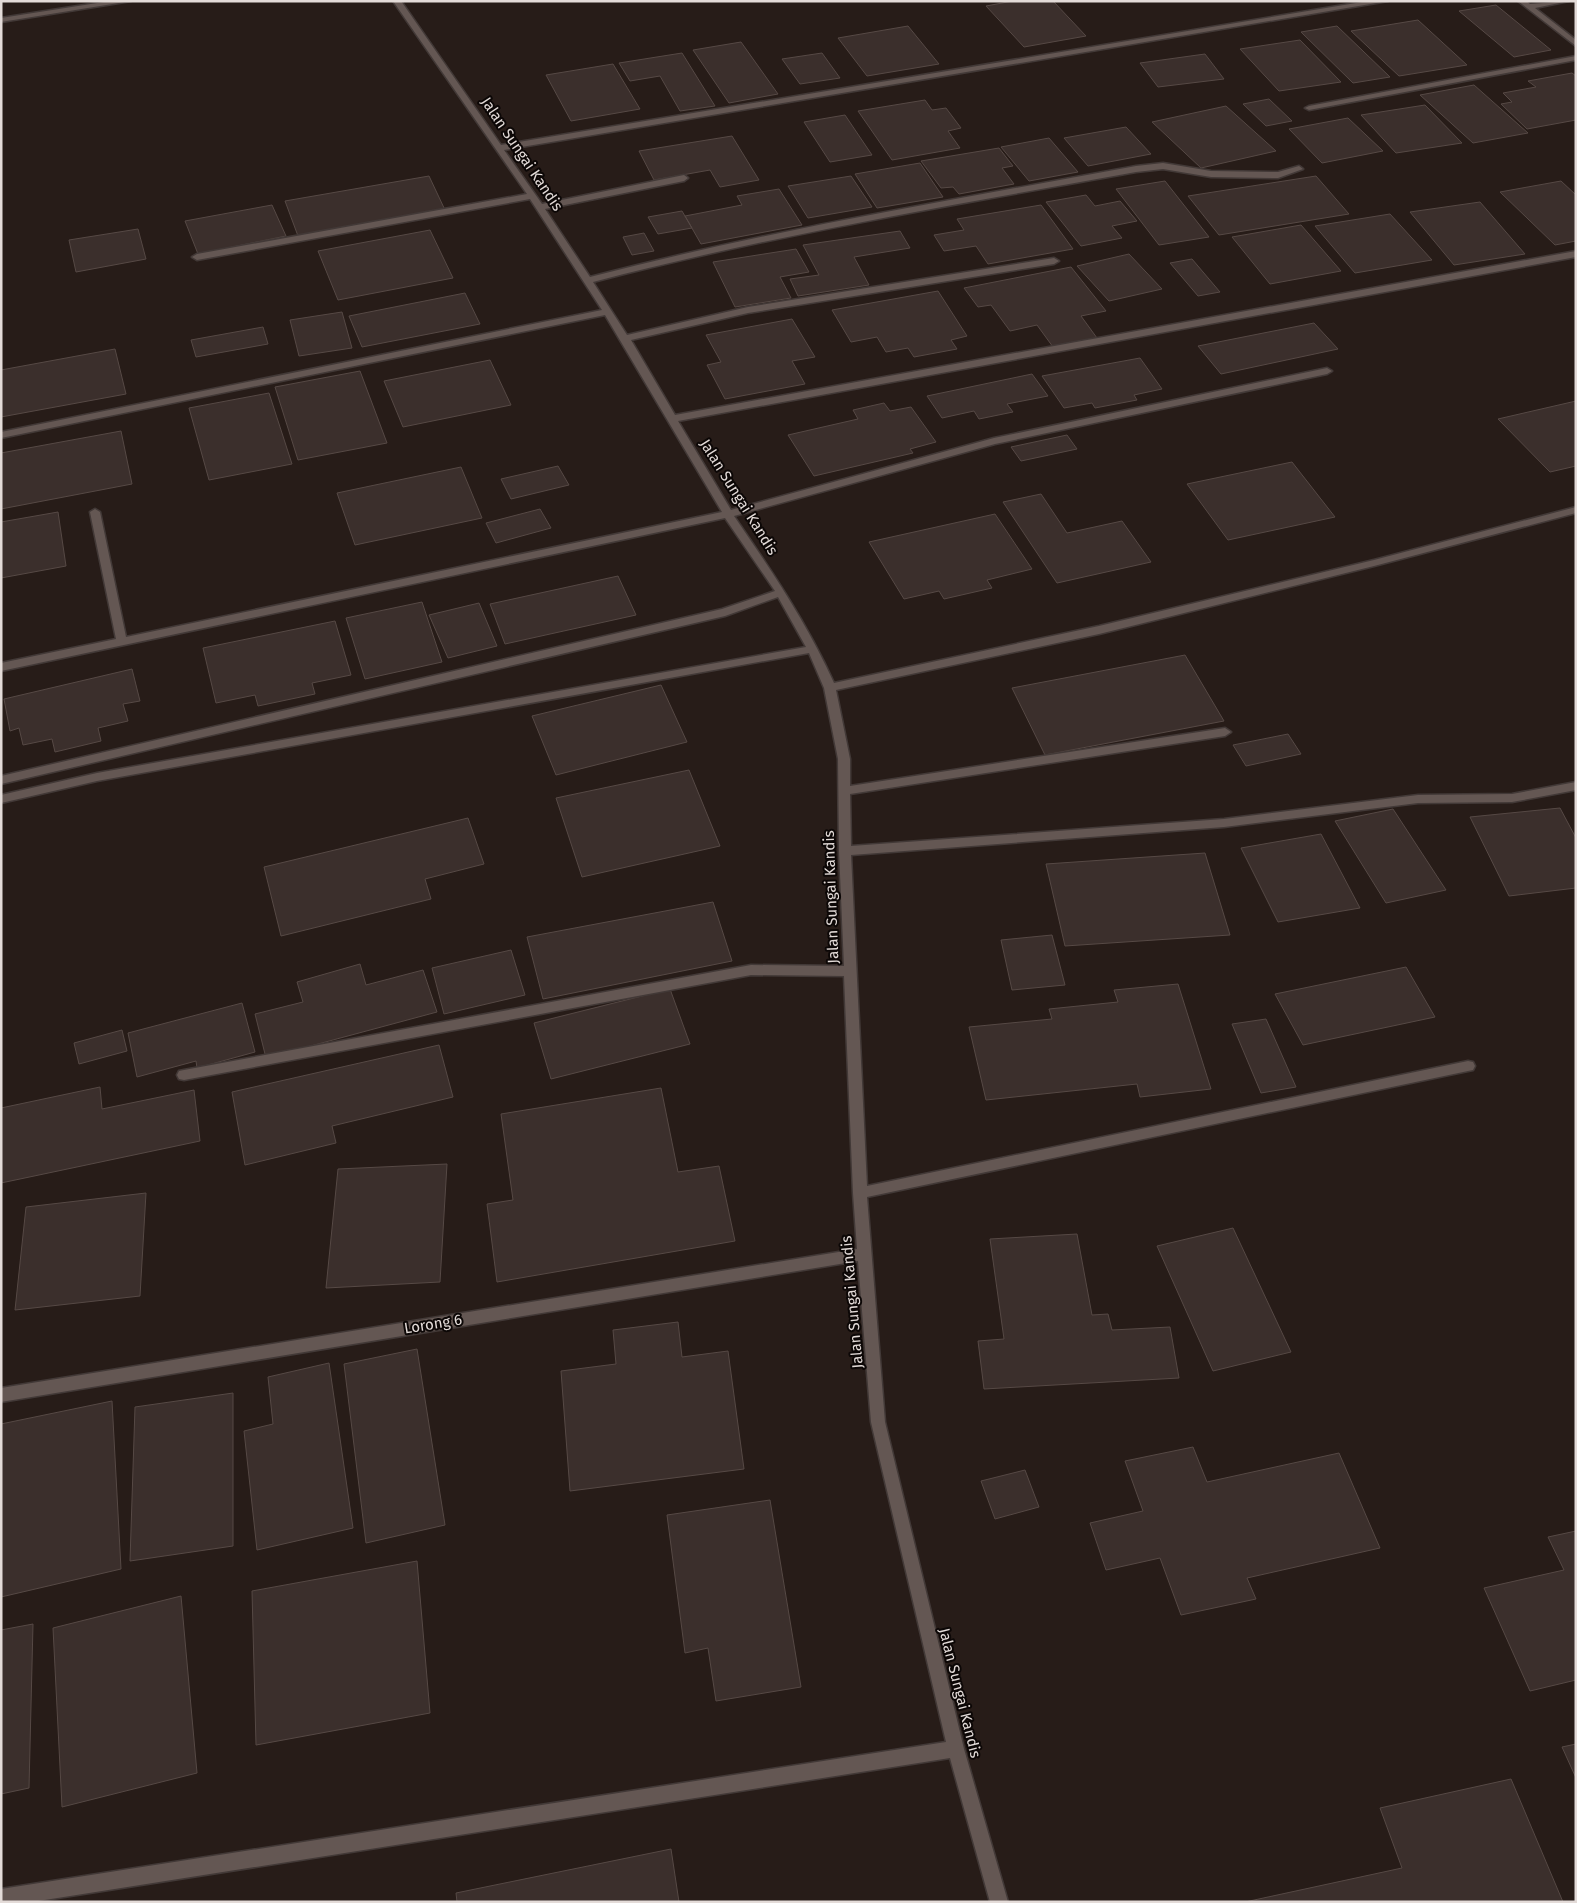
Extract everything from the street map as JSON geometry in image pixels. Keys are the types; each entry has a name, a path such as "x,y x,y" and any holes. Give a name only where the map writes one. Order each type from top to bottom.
{"street":[{"path":"1,20 126,1"},
{"name":"Jalan Sungai Kandis","path":"397,1 500,148 625,338 728,514 780,592 813,649 830,688 844,759 844,852 860,1193 878,1422 956,1749 1000,1902"},
{"path":"500,148 1384,1"},
{"path":"1522,1 1576,44"},
{"path":"1530,6 1565,1"},
{"path":"1309,108 1576,58"},
{"path":"587,281 649,264 801,230 1136,169 1164,166 1211,174 1278,175 1299,169"},
{"path":"538,207 684,178"},
{"path":"197,257 532,196"},
{"path":"672,419 1576,254"},
{"path":"625,338 748,310 1054,261"},
{"path":"1,435 608,312"},
{"path":"1,667 728,514 994,441 1327,371"},
{"path":"830,688 1118,625 1374,564 1576,510"},
{"path":"95,512 122,642"},
{"path":"1,780 507,664 706,616 780,592"},
{"path":"1,799 97,777 813,649"},
{"path":"844,790 1225,732"},
{"path":"844,852 1224,823 1418,800 1512,798 1576,786"},
{"path":"184,1075 751,970 851,972"},
{"path":"860,1193 1468,1066"},
{"name":"Lorong 6","path":"1,1395 864,1254"},
{"path":"1,1898 956,1749"}],"building":[{"path":"1013,1 1053,1 1086,36 1024,47 986,6"},
{"path":"1496,5 1551,50 1514,57 1459,11"},
{"path":"1418,20 1467,65 1399,76 1351,31"},
{"path":"908,26 939,64 867,76 838,38"},
{"path":"1337,26 1390,77 1353,83 1301,32"},
{"path":"1300,40 1341,82 1279,91 1240,49"},
{"path":"741,42 778,94 729,103 693,50"},
{"path":"682,53 715,106 680,111 660,76 630,81 619,63"},
{"path":"822,53 840,78 800,84 782,59"},
{"path":"1205,54 1224,79 1158,87 1140,63"},
{"path":"613,64 640,109 571,121 546,75"},
{"path":"1572,73 1576,76 1576,120 1527,129 1501,104 1512,102 1503,93 1536,87 1528,81"},
{"path":"1474,85 1528,133 1473,143 1420,95"},
{"path":"1269,99 1292,121 1266,126 1243,104"},
{"path":"925,100 932,110 946,108 961,128 948,131 960,148 892,160 858,111"},
{"path":"1425,105 1462,143 1396,153 1361,115"},
{"path":"1226,106 1276,151 1201,168 1152,122"},
{"path":"845,115 872,155 830,162 804,122"},
{"path":"1348,118 1383,151 1322,163 1289,129"},
{"path":"1126,127 1151,154 1088,166 1064,138"},
{"path":"732,136 759,180 720,187 710,170 654,180 639,151"},
{"path":"1049,138 1078,172 1029,181 1001,147"},
{"path":"999,148 1013,166 1002,168 1014,184 959,194 953,187 941,188 921,161"},
{"path":"920,163 943,197 877,208 855,174"},
{"path":"429,176 445,210 298,236 285,201"},
{"path":"851,176 872,207 808,218 788,186"},
{"path":"1316,176 1349,214 1219,235 1188,196"},
{"path":"1165,181 1209,237 1159,245 1116,189"},
{"path":"1561,181 1576,195 1576,241 1555,245 1500,192"},
{"path":"779,189 802,225 701,244 685,216 742,205 737,196"},
{"path":"1086,195 1095,206 1120,201 1137,221 1112,226 1122,238 1081,246 1046,202"},
{"path":"1480,202 1525,254 1454,265 1410,212"},
{"path":"272,205 286,236 198,254 185,221"},
{"path":"1041,205 1073,249 988,264 976,246 944,251 934,235 964,230 957,219"},
{"path":"682,211 692,228 658,234 648,217"},
{"path":"1390,214 1432,260 1355,273 1315,226"},
{"path":"1301,225 1341,271 1270,284 1232,237"},
{"path":"138,229 146,259 76,272 69,240"},
{"path":"430,230 453,278 338,300 318,251"},
{"path":"900,231 910,248 854,257 869,285 798,296 790,279 819,275 803,245"},
{"path":"644,233 654,251 632,255 623,237"},
{"path":"796,249 809,272 780,277 791,298 735,307 713,262"},
{"path":"1129,254 1162,289 1109,301 1077,266"},
{"path":"1192,259 1220,292 1198,296 1170,263"},
{"path":"1071,267 1106,311 1081,316 1097,338 1053,347 1037,325 1010,331 991,305 978,307 964,288"},
{"path":"938,291 967,336 951,340 957,349 914,357 908,348 886,352 877,337 851,342 832,310"},
{"path":"465,293 480,324 362,347 349,316"},
{"path":"342,312 352,348 299,356 290,320"},
{"path":"792,319 815,357 792,361 805,384 725,399 707,365 721,362 706,335"},
{"path":"1314,323 1338,349 1221,374 1198,346"},
{"path":"263,327 268,344 196,357 191,340"},
{"path":"115,349 126,394 1,417 1,370"},
{"path":"1140,358 1162,389 1134,395 1137,400 1095,408 1092,403 1064,408 1042,376"},
{"path":"490,360 511,405 403,427 384,381"},
{"path":"360,371 387,443 298,460 275,387"},
{"path":"1032,374 1048,396 1007,404 1013,412 979,419 974,411 942,418 927,396"},
{"path":"269,393 292,464 209,480 189,408"},
{"path":"1576,401 1576,466 1550,472 1498,419"},
{"path":"884,403 890,411 911,407 936,442 910,449 913,453 814,476 788,435 858,419 853,410"},
{"path":"121,431 132,484 1,509 1,453"},
{"path":"1067,435 1077,449 1021,461 1011,447"},
{"path":"1292,462 1335,517 1228,540 1187,484"},
{"path":"558,466 569,485 511,499 501,479"},
{"path":"461,467 482,518 355,545 337,493"},
{"path":"1041,494 1067,533 1122,521 1151,562 1057,583 1003,502"},
{"path":"540,509 551,528 496,543 486,523"},
{"path":"58,512 66,566 1,578 1,522"},
{"path":"995,514 1032,569 987,580 992,588 944,599 939,591 904,599 869,542"},
{"path":"618,576 636,615 505,644 490,604"},
{"path":"422,602 442,662 365,679 346,618"},
{"path":"479,603 497,646 448,658 429,615"},
{"path":"335,621 351,675 312,683 315,694 258,706 255,695 216,703 203,648"},
{"path":"1185,655 1224,721 1045,755 1012,688"},
{"path":"132,669 140,701 123,704 128,721 98,728 101,741 55,752 52,739 23,745 19,728 10,731 4,699"},
{"path":"661,685 687,742 556,775 532,716"},
{"path":"1288,734 1301,754 1246,766 1233,745"},
{"path":"689,770 720,846 582,877 556,798"},
{"path":"1560,808 1576,838 1576,888 1509,896 1470,817"},
{"path":"1393,809 1446,890 1386,903 1335,821"},
{"path":"468,818 484,864 425,879 431,899 281,936 264,867"},
{"path":"1321,834 1360,908 1278,922 1241,848"},
{"path":"1205,853 1230,935 1065,946 1046,864"},
{"path":"713,902 732,961 543,999 527,937"},
{"path":"1052,935 1065,985 1012,990 1001,940"},
{"path":"511,950 525,995 444,1014 432,968"},
{"path":"360,964 366,985 423,970 437,1012 266,1058 255,1014 303,1002 297,982"},
{"path":"1406,967 1435,1017 1303,1045 1275,994"},
{"path":"1178,984 1211,1089 1140,1097 1137,1084 986,1100 969,1027 1052,1019 1049,1009 1118,1002 1114,990"},
{"path":"670,989 690,1044 551,1079 534,1023"},
{"path":"242,1003 255,1052 197,1068 196,1061 137,1077 128,1033"},
{"path":"1266,1019 1296,1087 1261,1093 1232,1024"},
{"path":"122,1030 127,1051 79,1064 74,1043"},
{"path":"439,1045 453,1097 332,1126 336,1143 245,1165 232,1092"},
{"path":"100,1087 102,1109 194,1090 200,1141 1,1183 1,1108"},
{"path":"661,1088 678,1172 719,1166 735,1241 497,1282 487,1204 513,1200 501,1114"},
{"path":"447,1164 440,1282 326,1288 338,1169"},
{"path":"146,1193 140,1296 15,1310 26,1207"},
{"path":"1233,1228 1291,1352 1213,1371 1157,1246"},
{"path":"1077,1234 1092,1315 1108,1314 1112,1330 1170,1327 1179,1378 984,1389 978,1341 1004,1339 990,1239"},
{"path":"678,1322 682,1357 728,1351 744,1469 570,1491 561,1371 616,1364 613,1330"},
{"path":"417,1349 445,1525 366,1543 344,1364"},
{"path":"329,1363 353,1528 257,1550 244,1431 273,1424 268,1377"},
{"path":"233,1393 233,1546 130,1561 135,1407"},
{"path":"112,1401 121,1569 1,1597 1,1424"},
{"path":"1193,1447 1207,1482 1339,1453 1380,1548 1247,1578 1256,1599 1181,1615 1160,1558 1106,1570 1090,1523 1143,1511 1125,1461"},
{"path":"1025,1470 1039,1507 995,1519 981,1481"},
{"path":"770,1500 801,1687 716,1701 708,1648 685,1653 667,1515"},
{"path":"1576,1531 1576,1680 1530,1691 1484,1588 1564,1570 1548,1537"},
{"path":"417,1561 430,1713 256,1745 252,1591"},
{"path":"181,1596 197,1773 62,1807 53,1628"},
{"path":"33,1624 29,1788 1,1794 1,1630"},
{"path":"1576,1744 1576,1778 1562,1747"},
{"path":"1511,1779 1563,1902 1245,1902 1402,1868 1380,1808"},
{"path":"671,1849 679,1902 457,1902 456,1893"}]}
